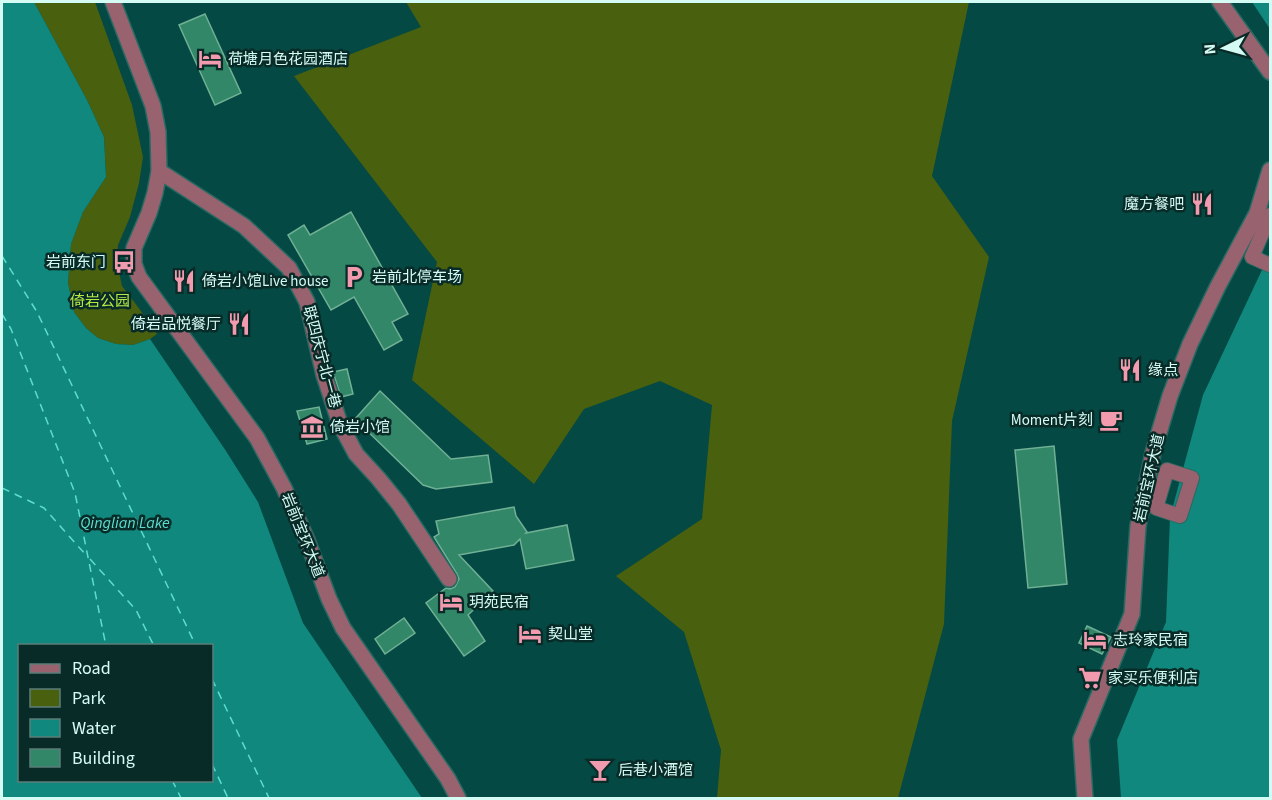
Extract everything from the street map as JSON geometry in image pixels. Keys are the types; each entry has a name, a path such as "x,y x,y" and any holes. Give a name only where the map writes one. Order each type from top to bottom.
{"street":[{"path":"113,2 153,106 158,132 159,171"},
{"path":"1220,2 1270,72"},
{"name":"岩前宝环大道","path":"1085,798 1081,740 1132,614 1138,526 1153,453 1170,396 1190,344 1257,213 1270,170"},
{"name":"岩前宝环大道","path":"159,171 149,213 134,248 134,264 139,277 257,438 284,488 343,628 459,798"},
{"name":"联四庆宁北一巷","path":"159,171 244,226 289,268 307,302 324,375 340,424 356,454 399,504 449,579"},
{"path":"1270,215 1252,257 1270,265"}],"green space":[{"name":"倚岩公园","path":"34,2 95,2 132,105 143,157 130,217 118,245 117,263 122,286 157,334 133,345 116,344 98,338 86,328 74,312 68,283 71,244 83,212 106,177 104,137 87,100"},
{"path":"406,2 969,2 932,176 989,257 952,421 944,624 898,798 717,798 721,750 684,632 616,576 702,519 712,405 660,381 584,409 534,484 412,380 437,262 294,76 421,27"}],"water":[{"name":"Qinglian Lake","path":"2,2 34,2 87,100 104,137 106,177 83,212 71,244 68,283 74,312 86,328 98,338 116,344 133,345 150,339 258,502 303,623 422,798 2,798"},
{"path":"1252,2 1270,2 1270,29"},
{"path":"1270,253 1270,798 1121,798 1117,740 1166,622 1170,517 1203,395"}],"building":[{"name":"荷塘月色花园酒店","path":"205,14 241,93 215,105 179,25"},
{"path":"351,212 408,314 392,322 402,340 384,350 354,297 331,310 288,235 304,225 310,235"},
{"path":"347,369 353,394 341,397 333,372"},
{"path":"380,391 451,459 488,455 492,482 436,489 423,485 355,419"},
{"path":"319,407 327,439 307,444 297,411"},
{"path":"1054,446 1067,584 1028,588 1015,450"},
{"path":"514,507 516,516 526,533 567,525 574,560 526,569 520,539 514,545 459,555 493,591 468,615 485,641 464,656 426,603 446,588 455,587 459,579 434,537 439,534 436,521"},
{"path":"404,618 415,633 385,654 375,639"},
{"name":"志玲家民宿","path":"1087,626 1111,637 1102,654 1079,643"}],"ferry route":[{"path":"2,256 37,312 195,644"},
{"path":"2,314 11,329 75,493 106,644"},
{"path":"2,488 44,508 86,555"},
{"path":"90,559 136,610 153,644"},
{"path":"213,681 269,798"},
{"path":"213,766 228,798"},
{"path":"173,782 181,798"}],"place":[{"name":"荷塘月色花园酒店","path":"210,59"},
{"name":"魔方餐吧","path":"1202,204"},
{"name":"岩前东门","path":"124,262"},
{"name":"岩前北停车场","path":"354,277"},
{"name":"倚岩小馆Live house","path":"184,281"},
{"name":"倚岩品悦餐厅","path":"239,324"},
{"name":"缘点","path":"1130,370"},
{"name":"Moment片刻","path":"1111,420"},
{"name":"倚岩小馆","path":"312,427"},
{"name":"玥苑民宿","path":"451,602"},
{"name":"契山堂","path":"530,634"},
{"name":"志玲家民宿","path":"1095,640"},
{"name":"家买乐便利店","path":"1090,678"},
{"name":"后巷小酒馆","path":"600,770"}]}
